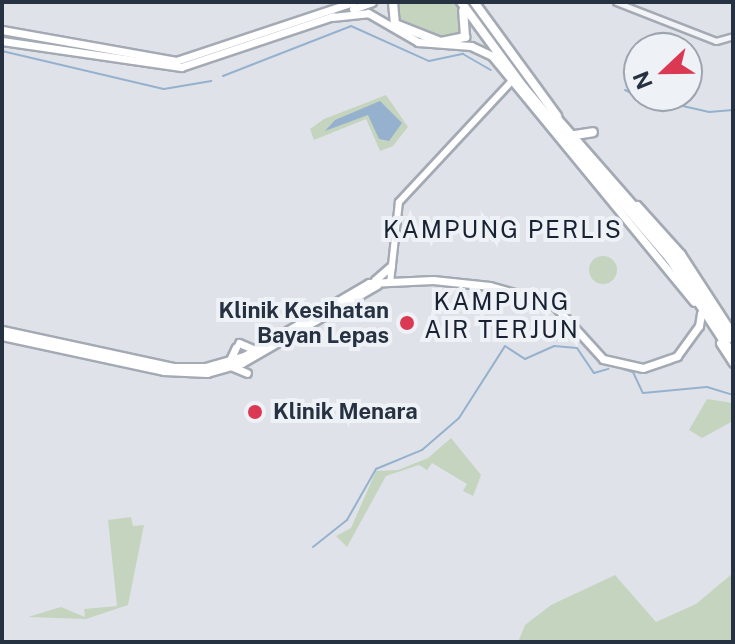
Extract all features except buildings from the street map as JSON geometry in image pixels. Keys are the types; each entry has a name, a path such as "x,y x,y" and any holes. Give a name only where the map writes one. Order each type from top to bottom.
{"highway":[{"path":"393,2 389,16 406,31 432,40 461,40 468,27 460,2"},
{"path":"460,2 628,202 732,358"},
{"path":"471,2 494,46 586,148 733,345"},
{"path":"471,2 559,120"},
{"path":"574,135 593,132 586,148"}],"main road":[{"path":"4,30 184,60 353,2"},
{"path":"2,42 181,67 372,2"},
{"path":"332,17 368,13 418,42 483,50 658,244 732,358"},
{"path":"2,42 9,37 4,30"},
{"path":"24,45 27,34"},
{"path":"390,281 404,194 512,81"},
{"path":"628,202 669,237 733,334"},
{"path":"230,364 248,371 254,352 369,283 391,266"},
{"path":"2,333 174,372 230,364 349,297 357,300 360,293 390,281"},
{"path":"369,283 441,282 490,286 553,304 603,359 622,365 666,364 699,326 701,313"},
{"path":"699,326 712,329"},
{"path":"230,364 237,345 254,352"},
{"path":"616,374 622,365"}],"street":[{"path":"616,2 716,41 733,36"}],"green space":[{"path":"397,2 455,2 464,33 443,39 400,25"},
{"path":"386,95 408,127 393,146 380,151 366,119 314,140 310,129 324,119"},
{"path":"603,256 613,260 617,270 613,280 603,284 593,280 589,270 593,260"},
{"path":"707,399 733,403 733,421 702,438 689,430"},
{"path":"451,438 481,475 473,496 463,491 467,484 432,463 427,470 419,465 386,476 347,547 336,536 351,528 376,471 398,470 428,458"},
{"path":"131,517 133,526 144,525 128,605 86,619 28,617 61,607 85,617 84,609 117,606 108,520"},
{"path":"733,573 733,642 518,642 525,625 551,605 615,575 656,622 696,604"}],"water":[{"path":"380,101 402,123 389,141 379,139 368,115 325,131 335,120"}],"waterway":[{"path":"223,76 351,26 429,61 463,54 491,70"},
{"path":"2,51 164,89 211,81"},
{"path":"703,111 733,110"},
{"path":"313,547 347,520 376,469 422,450 459,418 505,346 525,359 554,346 577,348 594,373 608,369"},
{"path":"623,369 633,372 643,393 707,387 733,395"}],"place":[{"name":"Klinik Kesihatan Bayan Lepas","path":"407,323"},
{"name":"Klinik Menara","path":"255,412"}],"district":[{"name":"KAMPUNG PERLIS","path":"503,230"},
{"name":"KAMPUNG AIR TERJUN","path":"502,316"}]}
